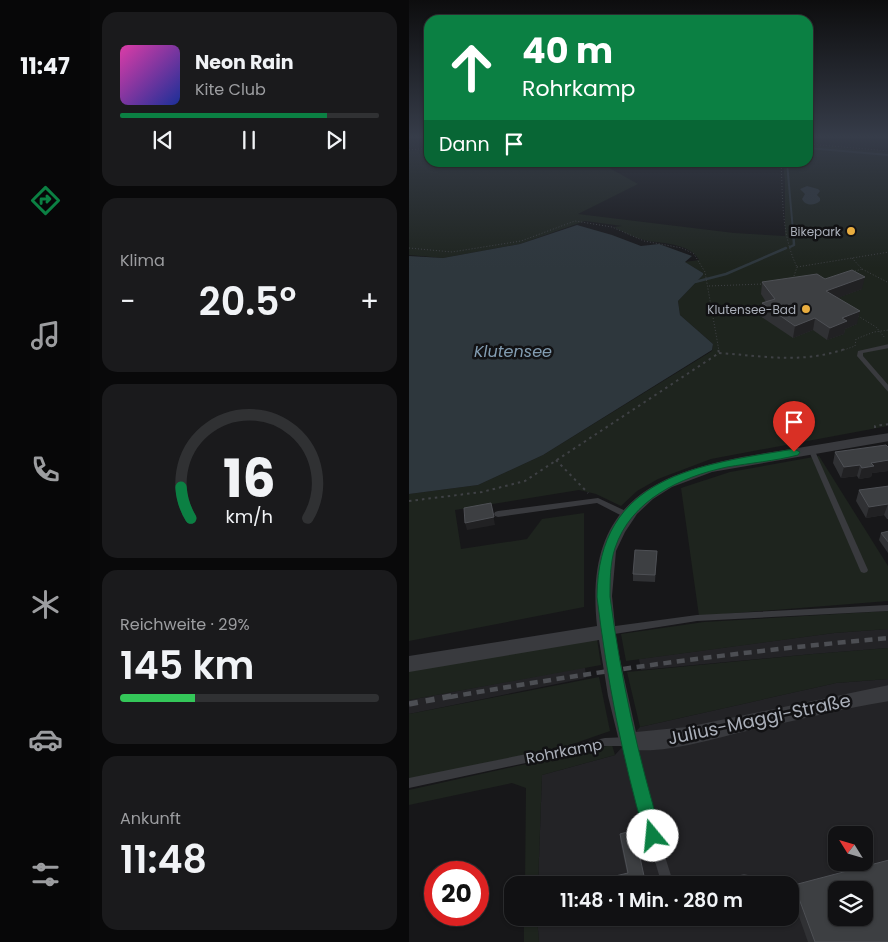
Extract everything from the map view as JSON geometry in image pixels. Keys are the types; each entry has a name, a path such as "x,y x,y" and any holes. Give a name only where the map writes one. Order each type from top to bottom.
{"street":[{"path":"629,741 621,712 603,597 603,579 609,548 627,515 643,499 664,484 695,472 726,464 888,437"},
{"path":"409,664 607,631"},
{"name":"Julius-Maggi-Straße","path":"629,741 651,741 687,736 888,693"}],"lane":[{"path":"888,346 866,349 861,352 860,356 888,391"},
{"path":"811,449 864,570"},
{"path":"499,514 597,500 627,515"},
{"path":"607,631 697,618 888,608"},
{"path":"629,741 639,787 665,876"},
{"name":"Rohrkamp","path":"409,783 605,742 629,741"}],"path":[{"path":"782,180 787,240 791,256 797,267 792,281"},
{"path":"409,248 452,252 521,240 575,221 612,227 644,241 682,248 694,254 706,277 719,353"},
{"path":"797,267 888,252"},
{"path":"851,258 862,269 888,283"},
{"path":"847,274 862,269"},
{"path":"709,286 768,284"},
{"path":"852,312 879,331 888,342"},
{"path":"409,501 482,492 505,488 525,481 719,353 802,359 825,356 855,346 856,339 888,330"},
{"path":"556,460 597,500"}],"shaded area":[{"path":"409,180 631,180 638,184 578,214 734,233 785,236 785,181 888,180 888,426 711,459 658,479 637,491 621,506 596,494 579,490 455,510 461,549 527,539 542,519 584,513 584,607 409,641 409,494 478,485 543,455 712,351 713,344 680,315 678,301 703,275 703,273 684,262 699,260 688,250 674,245 644,240 614,227 622,226 585,221 520,244 443,258 409,255"},
{"path":"819,456 888,566 888,601 699,616 681,488 730,472"},
{"path":"888,611 888,629 834,633 626,661 621,634 704,622"},
{"path":"888,629 888,648 641,670 639,659 834,633"},
{"path":"597,639 601,665 409,700 409,670"},
{"path":"888,648 888,679 836,683 640,727 627,672 813,654"},
{"path":"585,667 586,678 409,714 409,700"},
{"path":"599,677 610,731 567,746 409,779 409,714"},
{"path":"888,679 888,942 539,942 538,926 799,926 799,876 538,876 542,775 615,755 640,727 836,683"},
{"path":"612,745 615,755 542,775 538,876 525,876 526,788 512,783 409,805 409,790"},
{"path":"524,926 538,926 539,942 524,942"}],"water":[{"path":"807,186 820,191 817,195 820,198 818,203 810,205 803,201 802,199 805,194 800,189"},
{"name":"Klutensee","path":"577,225 641,246 659,244 692,256 685,262 703,273 703,275 678,301 680,315 713,344 712,350 543,455 478,485 409,494 409,256 443,258 520,244"}],"building":[{"path":"852,270 865,277 826,291 860,311 842,318 847,321 830,328 815,318 795,326 762,303 775,299 762,282 817,274 825,279"},
{"path":"886,445 889,448 889,460 871,463 874,466 862,468 860,465 844,467 835,452"},
{"path":"889,486 889,505 869,507 859,490"},
{"path":"491,503 494,517 465,523 464,508"},
{"path":"889,531 889,543 881,533"},
{"path":"635,550 657,551 655,575 633,574"},
{"path":"634,830 644,876 615,876 628,873 620,834"},
{"path":"889,860 889,942 815,942 799,899 799,884 847,871 873,871 873,864"}],"waterway":[{"path":"789,180 793,231"},
{"path":"790,247 794,245 793,229"},
{"path":"695,282 726,274 786,248"}],"railway":[{"path":"450,697 669,663 889,638"},
{"path":"409,704 457,695"}],"place":[{"name":"Bikepark","path":"851,231"},
{"name":"Klutensee-Bad","path":"806,309"}],"route":[{"path":"653,836 621,712 612,662 603,597 603,579 609,548 627,515 643,499 664,484 695,472 726,464 794,452"}]}
